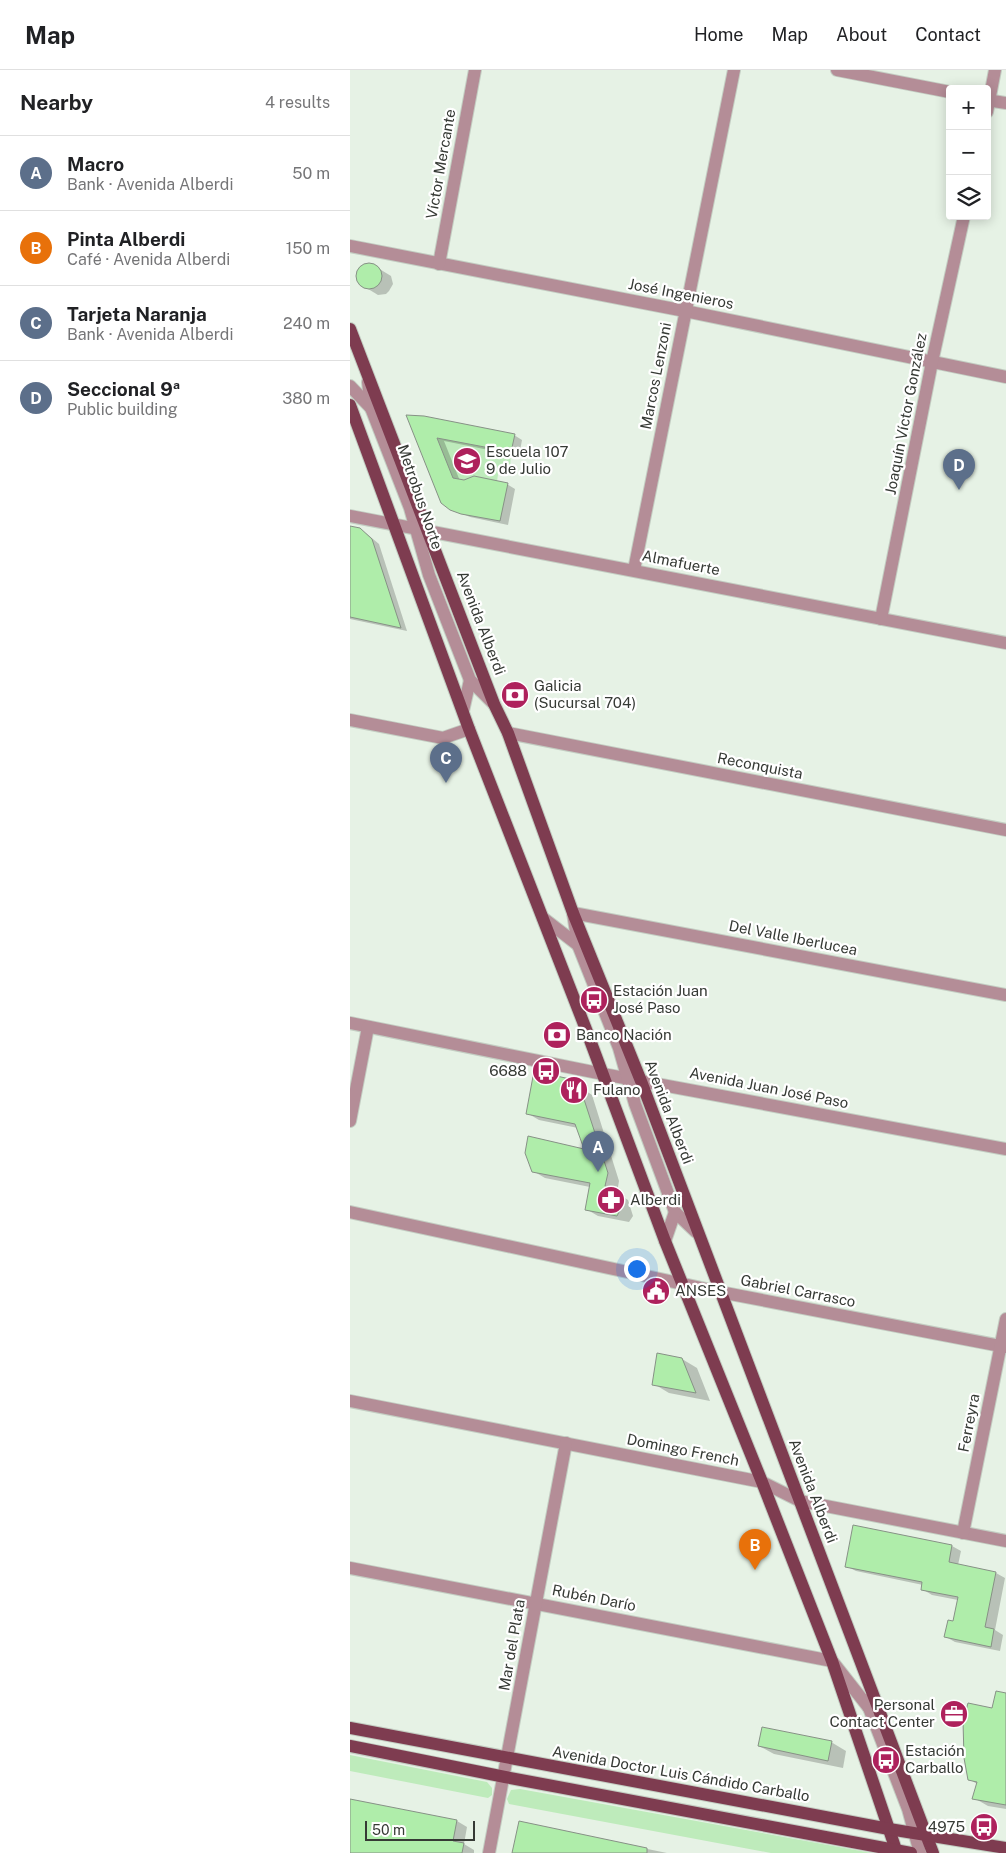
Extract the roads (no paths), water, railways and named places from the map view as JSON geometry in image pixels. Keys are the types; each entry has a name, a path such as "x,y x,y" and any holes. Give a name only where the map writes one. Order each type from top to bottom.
{"main road":[{"name":"Avenida Alberdi","path":"350,329 494,704 508,734 634,1080 720,1292 800,1501 862,1666 920,1834 933,1853"},
{"path":"350,405 469,729 544,918 665,1241 832,1661 897,1852"},
{"name":"Avenida Doctor Luis Cándido Carballo","path":"350,1728 889,1829 1006,1848"},
{"path":"350,1746 897,1852 911,1853"}],"street":[{"name":"Víctor Mercante","path":"439,264 475,70"},
{"name":"Marcos Lenzoni","path":"634,570 734,70"},
{"path":"836,70 946,91"},
{"path":"991,91 996,70"},
{"path":"991,104 1006,103"},
{"name":"Joaquín Víctor González","path":"881,619 932,362 963,220"},
{"name":"José Ingenieros","path":"350,246 685,311 1006,377"},
{"name":"Metrobus Norte","path":"367,372 371,408 410,508 429,575 470,680 494,704"},
{"name":"Metrobus Norte","path":"350,386 371,408"},
{"name":"Almafuerte","path":"350,516 1006,643"},
{"path":"463,711 470,680"},
{"path":"350,720 443,738 469,729"},
{"name":"Reconquista","path":"508,734 1006,830"},
{"path":"573,913 578,945 618,1048 634,1080 635,1104 675,1212 696,1232"},
{"name":"Del Valle Iberlucea","path":"573,913 1006,995"},
{"path":"544,918 578,945"},
{"name":"Avenida Juan José Paso","path":"350,1024 634,1080 1006,1149"},
{"path":"350,1121 368,1027"},
{"name":"Gabriel Carrasco","path":"350,1212 720,1292 1003,1346"},
{"path":"665,1241 675,1212"},
{"name":"Ferreyra","path":"963,1533 1003,1346 1006,1319"},
{"name":"Domingo French","path":"350,1401 762,1482 800,1501 1006,1541"},
{"name":"Mar del Plata","path":"489,1853 505,1777 566,1443"},
{"name":"Rubén Darío","path":"350,1568 832,1661"},
{"path":"832,1661 869,1708"},
{"path":"862,1666 869,1708 908,1809 920,1834 920,1853"}],"place":[{"name":"Escuela 107 9 de Julio","path":"467,461"},
{"name":"Seccional 9ª","path":"959,490"},
{"name":"Galicia (Sucursal 704)","path":"515,695"},
{"name":"Tarjeta Naranja","path":"446,783"},
{"name":"Estación Juan José Paso","path":"594,1000"},
{"name":"Banco Nación","path":"557,1035"},
{"name":"6688","path":"546,1071"},
{"name":"Fulano","path":"574,1090"},
{"name":"Macro","path":"598,1172"},
{"name":"Alberdi","path":"611,1200"},
{"name":"ANSES","path":"656,1291"},
{"name":"Pinta Alberdi","path":"755,1570"},
{"name":"Personal Contact Center","path":"954,1714"},
{"name":"Estación Carballo","path":"886,1760"},
{"name":"4975","path":"984,1827"}]}
